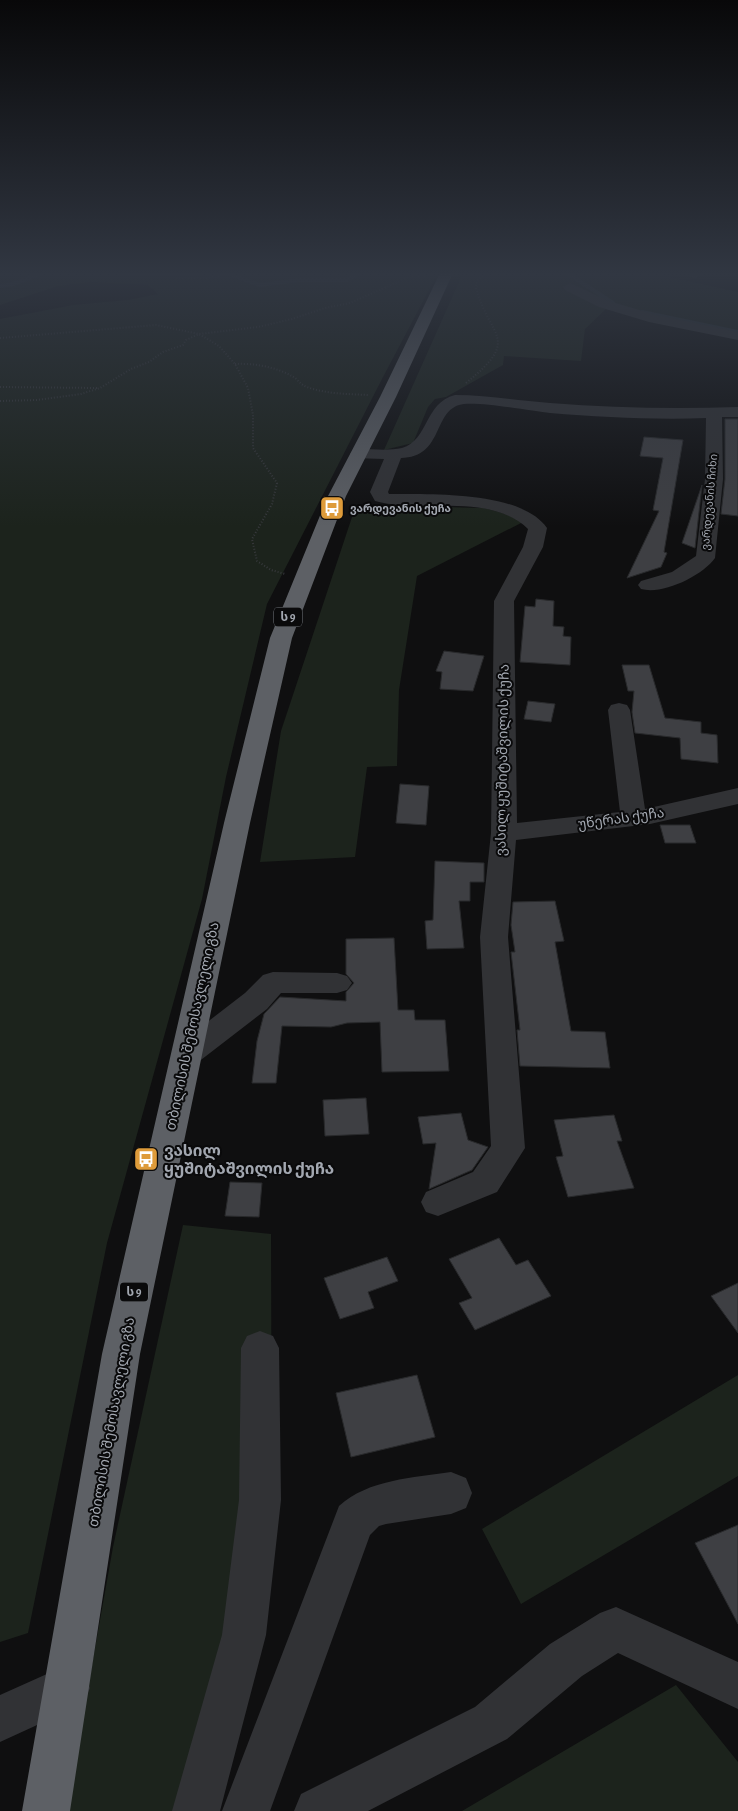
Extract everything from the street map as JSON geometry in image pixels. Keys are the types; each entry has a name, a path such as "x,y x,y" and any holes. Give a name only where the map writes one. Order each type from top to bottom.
{"highway":[{"name":"თბილისის შემოსავლელი გზა","path":"46,1811 121,1354 237,823 281,638 302,580 337,496 406,358"}],"street":[{"path":"359,454 405,453 424,443 438,412 455,400 478,400 552,408 682,414 738,412"},
{"name":"ვარდევანის ჩიხი","path":"648,585 667,582 688,572 705,558 714,479 714,413"},
{"name":"ვასილ ყუშიტაშვილის ქუჩა","path":"393,453 392,462 379,492 381,497 388,499 485,504 511,511 533,520 538,528 533,547 504,601 504,832 494,937 508,1148 485,1182 438,1202"},
{"path":"619,710 634,818"},
{"name":"უწერას ქუჩა","path":"504,832 634,818 738,796"},
{"path":"186,1055 256,1001 273,982 337,983"},
{"path":"196,1811 244,1635 260,1500 260,1348"},
{"path":"246,1811 354,1521 366,1510 386,1503 450,1493"},
{"path":"318,1811 491,1723 566,1660 616,1629 738,1686"},
{"path":"0,1719 67,1688"}],"path":[{"path":"0,401 37,400 81,394 100,388 131,369 149,362 155,358"},
{"path":"230,358 248,388 253,415 253,448 277,483 272,504 252,539 257,561 271,570 302,580"},
{"path":"455,400 454,392 489,365 493,358"},
{"path":"235,364 243,363 271,369 295,378 302,385 332,393 388,397"},
{"path":"0,387 100,388"}],"shaded area":[{"path":"0,358 393,358 267,604 226,777 202,899 107,1243 28,1633 0,1642"},
{"path":"425,358 504,358 503,365 446,397 435,399 428,407 413,443 384,450"},
{"path":"527,358 581,358 581,361"},
{"path":"356,505 484,508 506,514 523,522 417,576 399,690 397,766 367,767 355,857 260,862 281,731"},
{"path":"183,1225 271,1234 272,1566 206,1811 66,1811 113,1547"},
{"path":"738,1375 738,1476 521,1604 482,1529"},
{"path":"676,1685 738,1762 738,1811 462,1811"}],"building":[{"path":"725,419 738,419 738,516 721,514 725,479"},
{"path":"644,437 683,440 664,552 667,553 661,567 627,578 659,511 653,510 663,458 640,456"},
{"path":"702,485 695,548 682,543"},
{"path":"536,599 554,601 553,626 564,627 563,636 571,637 570,665 520,662 525,606 535,607"},
{"path":"444,651 484,656 473,691 440,689 442,672 436,671"},
{"path":"622,665 649,665 665,718 701,722 701,733 717,735 718,763 681,759 680,738 635,733 632,712 634,691 628,691"},
{"path":"528,701 555,704 551,722 524,719"},
{"path":"400,784 429,786 426,825 396,823"},
{"path":"660,825 690,825 696,843 665,843"},
{"path":"435,861 484,863 484,882 470,882 470,901 459,901 464,948 427,949 425,921 433,920"},
{"path":"555,901 564,941 555,942 571,1031 605,1032 610,1068 520,1066 517,1030 520,1030 511,952 515,952 511,925 513,902"},
{"path":"394,938 398,1010 414,1010 415,1020 445,1020 449,1071 382,1072 380,1022 347,1023 331,1027 282,1026 276,1083 252,1083 257,1041 264,1014 280,997 346,1001 346,992 354,983 346,974 346,939"},
{"path":"366,1098 369,1134 325,1136 323,1100"},
{"path":"461,1113 468,1140 488,1147 472,1170 429,1189 436,1143 423,1144 418,1117"},
{"path":"614,1115 622,1141 617,1141 634,1188 568,1197 556,1157 563,1156 554,1120"},
{"path":"230,1182 262,1183 259,1217 225,1216"},
{"path":"499,1238 516,1265 528,1260 551,1296 475,1330 459,1303 472,1298 449,1259"},
{"path":"387,1257 398,1281 368,1292 374,1308 340,1319 324,1278"},
{"path":"738,1283 738,1333 711,1296"},
{"path":"417,1375 435,1437 351,1457 336,1393"},
{"path":"738,1525 738,1624 695,1543"}],"place":[{"name":"ვარდევანის ქუჩა","path":"332,508"},
{"name":"ვასილ ყუშიტაშვილის ქუჩა","path":"146,1159"}]}
